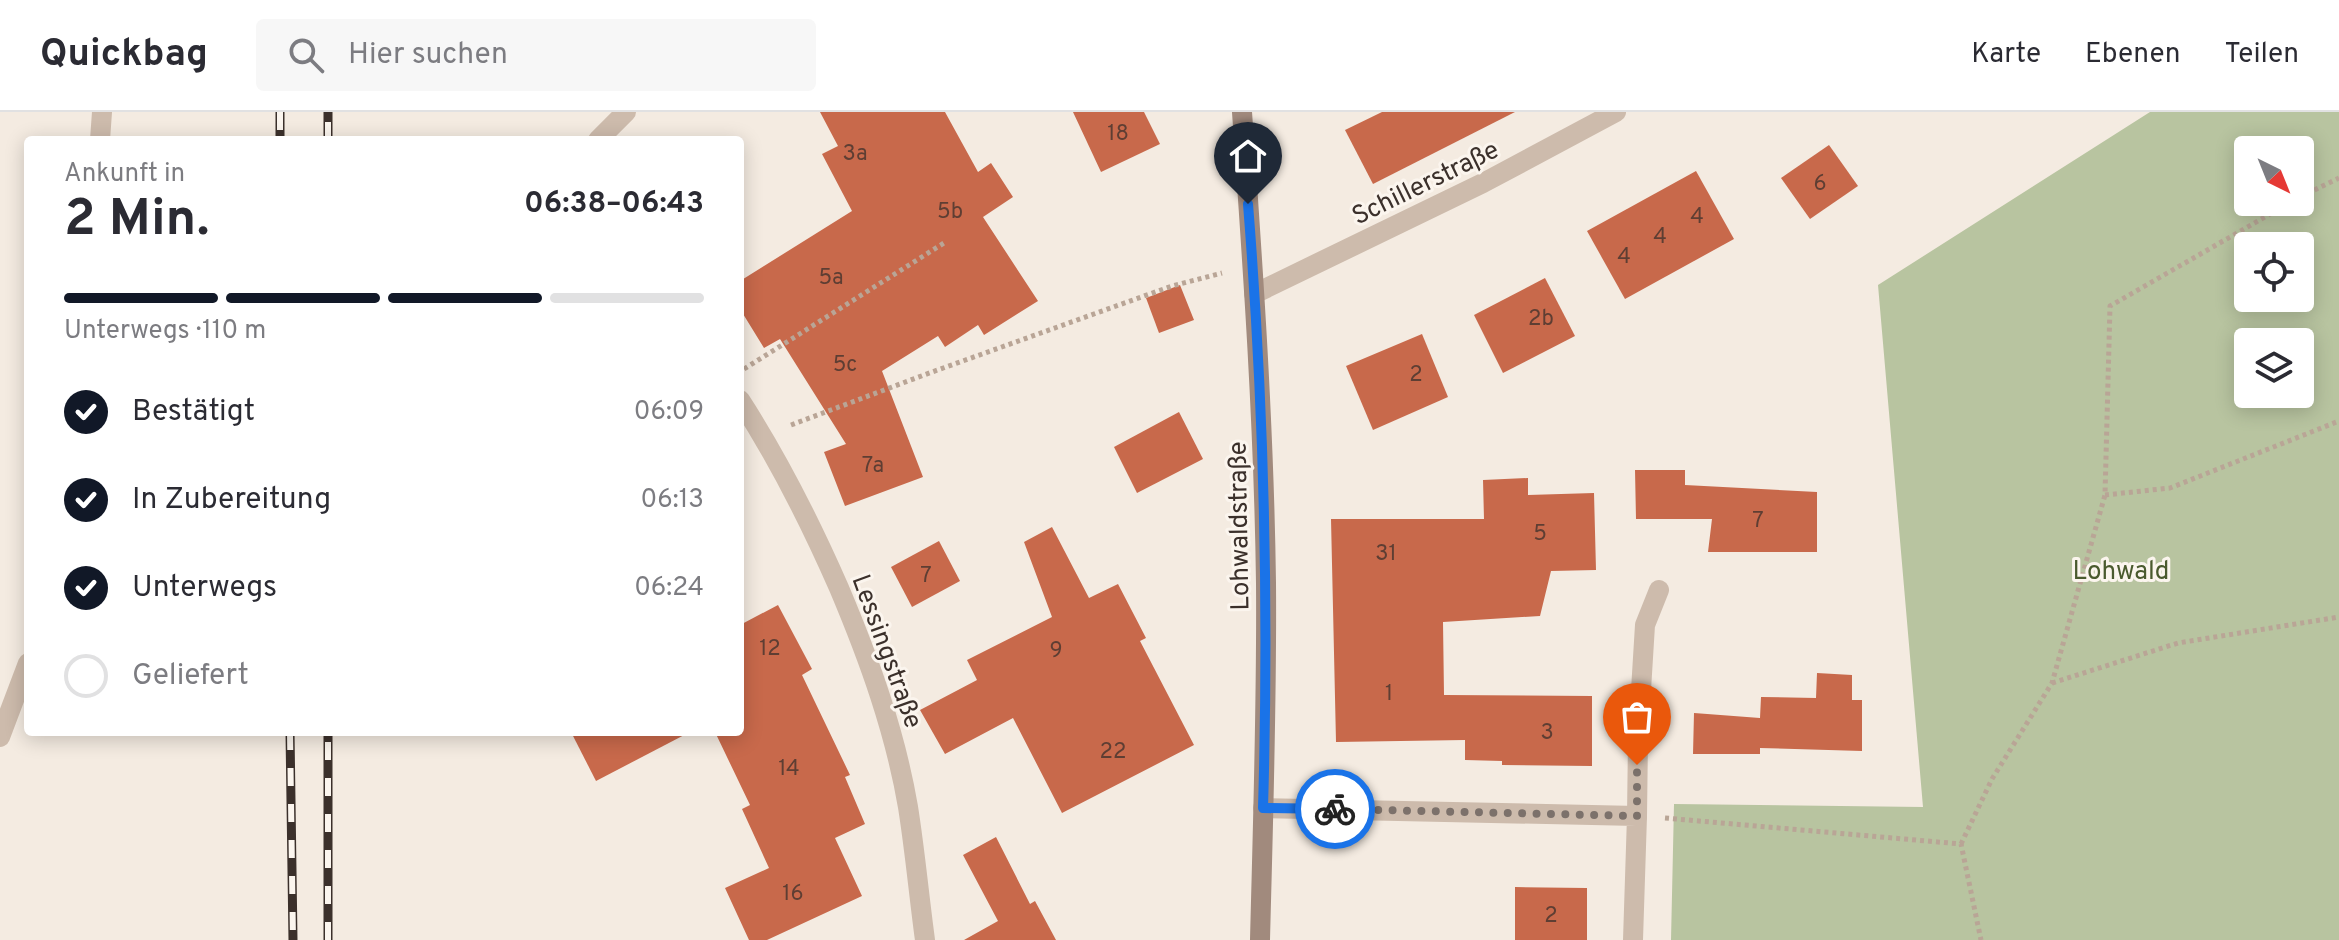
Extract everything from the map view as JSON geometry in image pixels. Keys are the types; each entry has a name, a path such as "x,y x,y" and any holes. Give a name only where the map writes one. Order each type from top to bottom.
{"street":[{"path":"100,136 102,112"},
{"path":"602,136 626,112"},
{"name":"Lohwaldstraße","path":"1242,112 1263,456 1266,580 1260,940"},
{"name":"Schillerstraße","path":"1254,294 1469,190 1616,112"},
{"name":"Lessingstraße","path":"744,406 814,530 863,643 876,681 908,807 925,940"},
{"path":"1633,940 1638,739 1645,625 1659,590"},
{"path":"0,737 24,674"},
{"path":"1263,808 1637,816"}],"path":[{"path":"2314,190 2339,178"},
{"path":"1981,940 1961,844 1992,779 2052,683 2105,495 2110,306 2267,216"},
{"path":"744,368 944,243"},
{"path":"763,436 1157,291 1253,266"},
{"path":"2105,495 2170,488 2339,421"},
{"path":"2052,683 2178,643 2339,617"},
{"path":"1637,816 1961,844"}],"green space":[{"name":"Lohwald","path":"2150,112 2339,112 2339,940 1671,940 1674,804 1923,807 1878,285"}],"building":[{"path":"820,112 945,112 978,172 991,163 1013,197 983,217 1038,301 984,335 978,325 945,347 938,336 882,371 923,477 845,506 824,452 846,444 780,339 764,348 744,316 744,278 852,211 822,154 838,146"},
{"path":"1073,112 1144,112 1160,144 1101,172"},
{"path":"1382,112 1515,112 1373,184 1345,130"},
{"path":"1829,145 1858,186 1810,219 1781,178"},
{"path":"1696,171 1734,239 1625,299 1587,231"},
{"path":"1545,278 1575,336 1503,373 1474,315"},
{"path":"1180,285 1194,320 1159,333 1146,298"},
{"path":"1422,334 1448,397 1373,430 1346,366"},
{"path":"1179,412 1203,459 1137,493 1114,447"},
{"path":"1635,470 1685,470 1685,485 1817,492 1817,552 1708,552 1712,519 1636,519"},
{"path":"1528,478 1528,495 1594,493 1596,570 1551,571 1540,616 1443,622 1444,695 1592,696 1592,766 1502,765 1502,761 1465,760 1465,740 1336,742 1331,519 1484,519 1483,480"},
{"path":"1052,527 1089,598 1118,584 1146,638 1140,641 1194,745 1062,813 1013,718 945,754 920,710 977,680 967,660 1052,617 1024,542"},
{"path":"939,541 960,581 912,607 891,567"},
{"path":"778,605 812,669 802,675 850,775 845,777 865,824 835,838 862,896 767,940 749,940 725,888 769,868 742,809 750,805 717,736 744,736 744,623"},
{"path":"1817,673 1852,675 1852,700 1862,700 1862,751 1760,748 1760,754 1693,754 1694,713 1760,718 1761,697 1816,698"},
{"path":"573,736 682,736 596,781"},
{"path":"996,837 1030,904 1035,901 1056,940 964,940 998,921 963,855"},
{"path":"1515,887 1587,888 1587,940 1515,940"}],"railway":[{"path":"280,112 280,136"},
{"path":"328,112 328,136"},
{"path":"290,736 293,940"},
{"path":"328,736 328,940"}],"way so far":[{"path":"1335,809 1637,816 1637,765"}],"route":[{"path":"1248,204 1263,456 1266,693 1263,808 1335,809"}]}
